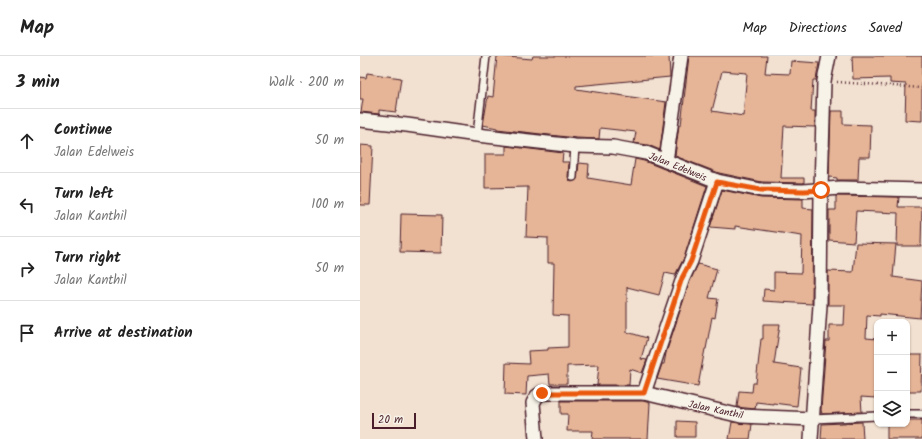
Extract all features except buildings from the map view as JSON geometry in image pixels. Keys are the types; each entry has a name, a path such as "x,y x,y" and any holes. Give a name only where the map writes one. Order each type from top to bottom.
{"street":[{"path":"666,161 681,56"},
{"path":"811,439 820,306 824,81 829,56"},
{"name":"Jalan Edelweis","path":"360,120 575,146 613,147 646,153 717,182 761,190 804,191 840,188 922,190"},
{"path":"644,393 682,278 691,261 717,182"},
{"name":"Jalan Kanthil","path":"536,439 533,403 537,396 542,393 644,393 741,416 813,419"}],"lane":[{"path":"477,135 486,56"},
{"path":"573,177 575,146"},
{"path":"910,414 922,414"},
{"path":"813,419 874,416"}],"path":[{"path":"824,81 922,88"}],"route":[{"path":"542,393 644,393 682,278 691,261 717,182 761,190 821,190"}]}
